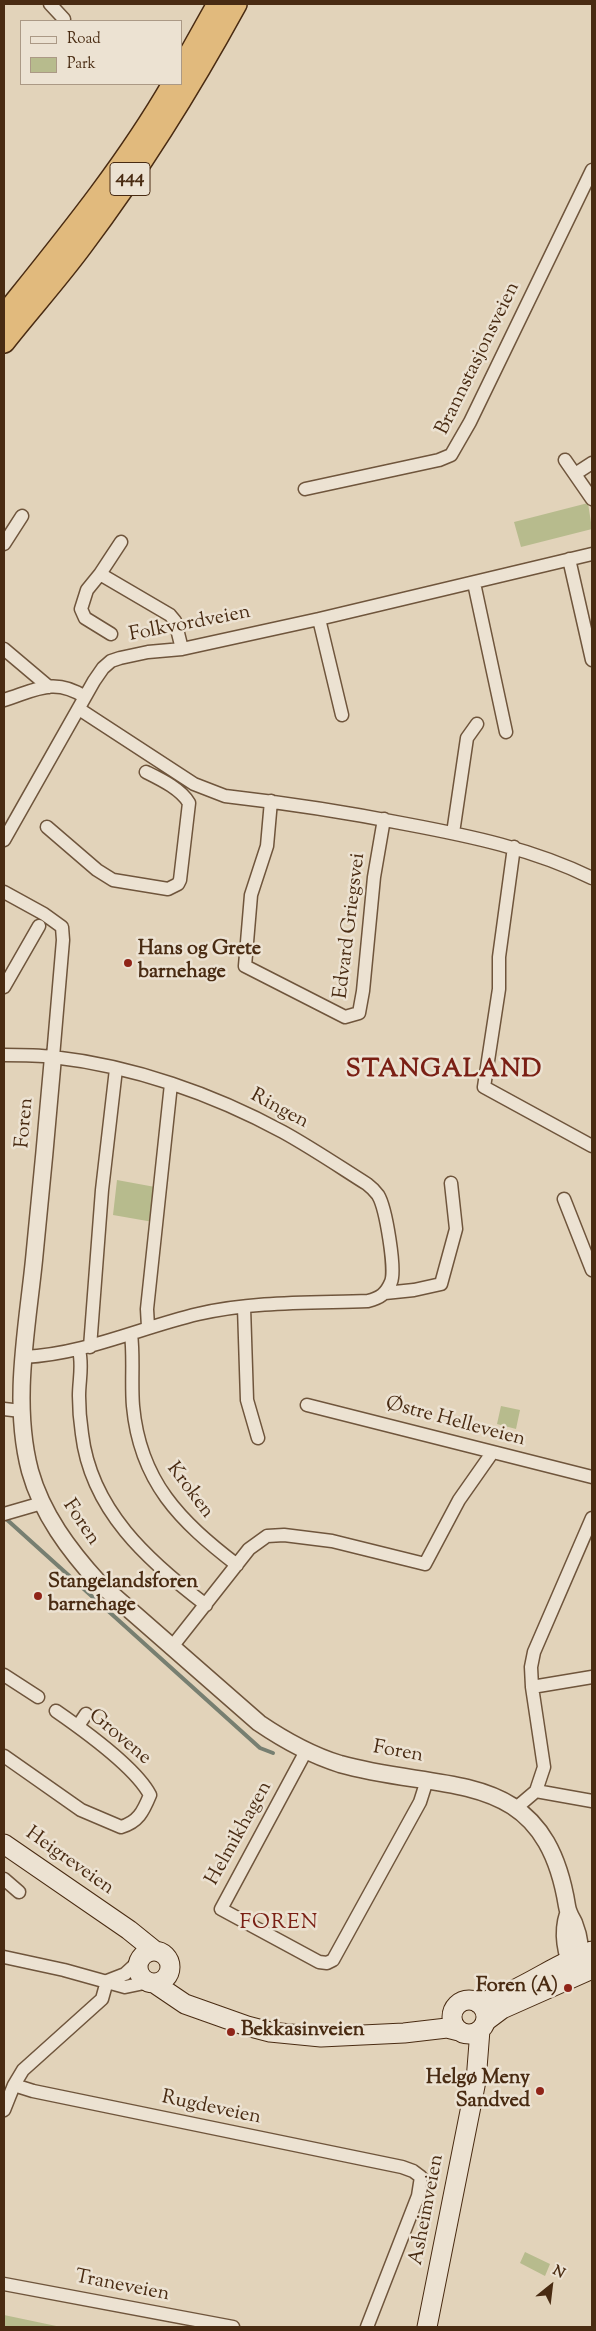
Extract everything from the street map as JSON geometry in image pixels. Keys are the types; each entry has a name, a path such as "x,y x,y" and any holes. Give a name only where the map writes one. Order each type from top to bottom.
{"highway":[{"path":"182,68 218,4"},
{"name":"444","path":"4,342 82,246 127,184 177,107 236,4"},
{"name":"444","path":"4,316 79,223 124,162 172,85"}],"main road":[{"name":"Heigreveien","path":"4,1844 109,1918 130,1930 144,1958 140,1974 174,1998 247,2026 294,2035 352,2037 447,2028 472,2029"},
{"name":"Heigreveien","path":"144,1958 166,1957 169,1970 180,1988 200,2008"},
{"path":"472,2029 452,2021 453,2011 464,2001 478,2003 510,1992 582,1962"},
{"path":"472,2029 582,1962"},
{"path":"151,1983 162,1980 169,1970"},
{"path":"472,2029 485,2011 478,2003"},
{"name":"Heigreveien","path":"387,2033 405,2026 443,2017 453,2011"},
{"name":"Asheimveien","path":"427,2327 476,2081 472,2029"}],"street":[{"path":"50,4 64,19"},
{"name":"Brannstasjonsveien","path":"305,489 439,460 451,455 470,422 592,170"},
{"path":"565,460 592,498"},
{"path":"574,474 592,463"},
{"path":"4,544 22,516"},
{"path":"111,634 85,618 81,609 88,590 121,542"},
{"name":"Folkvordveien","path":"4,840 86,696 103,668 111,661 148,652 182,649 319,619 592,554"},
{"path":"569,559 592,660"},
{"path":"100,574 170,615 175,621 182,649"},
{"path":"474,583 506,732"},
{"path":"319,619 342,715"},
{"path":"4,649 49,687"},
{"path":"4,700 49,687 62,686 71,688 86,696"},
{"path":"79,709 194,784 225,796 342,811 453,832 514,847 592,878"},
{"path":"453,832 467,738 477,724"},
{"path":"47,827 106,877 162,888 173,887 180,880 190,803 187,798 146,772"},
{"name":"Edvard Griegsvei","path":"271,801 267,846 251,895 246,966 345,1017 359,1013 363,991 374,877 384,820"},
{"path":"514,847 500,957 499,988 484,1087 592,1146"},
{"name":"Foren","path":"4,892 57,922 62,927 63,940 24,1357 21,1411 30,1472 42,1503 57,1531 77,1559 99,1583 171,1648 259,1723 283,1740 339,1764 483,1792 496,1796 516,1808 535,1826 552,1852 562,1875 568,1914 574,1922 582,1962"},
{"path":"4,987 38,926"},
{"name":"Ringen","path":"4,1055 53,1057 116,1068 223,1102 284,1132 367,1184 378,1196 384,1217 393,1270 392,1281 385,1292"},
{"name":"Foren","path":"116,1068 82,1362 79,1396 82,1434 88,1466 96,1488 111,1514 135,1544 165,1574 206,1605"},
{"path":"148,1327 147,1309 171,1084"},
{"path":"24,1357 84,1348 148,1327 200,1314 244,1307 368,1301 379,1298 385,1292 414,1290 441,1284 456,1229 451,1183"},
{"path":"564,1199 592,1270"},
{"path":"244,1307 248,1400 258,1438"},
{"name":"Kroken","path":"131,1334 134,1417 137,1437 148,1466 162,1493 176,1511 195,1532 237,1565"},
{"name":"Østre Helleveien","path":"307,1405 592,1477"},
{"path":"4,1409 21,1411"},
{"path":"171,1648 256,1542 267,1536 284,1535 332,1541 425,1564 459,1500 492,1453"},
{"path":"4,1514 42,1503"},
{"path":"516,1808 536,1791 544,1767 532,1687 531,1667 534,1652 592,1518"},
{"path":"4,1675 38,1697"},
{"path":"532,1687 592,1677"},
{"name":"Grovene","path":"4,1756 81,1810 120,1828 132,1824 141,1815 150,1795 143,1782 78,1726 56,1711"},
{"path":"78,1726 86,1714"},
{"name":"Helmikhagen","path":"306,1751 221,1909 319,1962 327,1963 333,1960 420,1802 427,1780"},
{"path":"536,1791 592,1801"},
{"path":"4,1879 20,1892"},
{"path":"4,1957 125,1987 151,1983"},
{"path":"107,1981 125,1974 144,1958"},
{"path":"4,2110 14,2085 23,2070 102,1999 107,1981"},
{"name":"Rugdeveien","path":"14,2085 33,2091 402,2167 413,2171 421,2177 421,2185 367,2327"},
{"name":"Traneveien","path":"4,2284 234,2327"}],"green space":[{"path":"588,503 592,529 521,547 514,522"},
{"path":"117,1180 155,1187 153,1222 113,1215"},
{"path":"501,1406 520,1410 516,1429 497,1424"},
{"path":"525,2252 550,2264 545,2276 520,2263"},
{"path":"4,2315 61,2327 4,2327"}],"waterway":[{"path":"4,1517 260,1748 273,1753"}],"place":[{"name":"Hans og Grete barnehage","path":"128,963"},
{"name":"Stangelandsforen barnehage","path":"38,1596"},
{"name":"Foren (A)","path":"568,1988"},
{"name":"Bekkasinveien","path":"231,2032"},
{"name":"Helgø Meny Sandved","path":"540,2091"}],"district":[{"name":"STANGALAND","path":"444,1072"},
{"name":"FOREN","path":"279,1924"}]}
